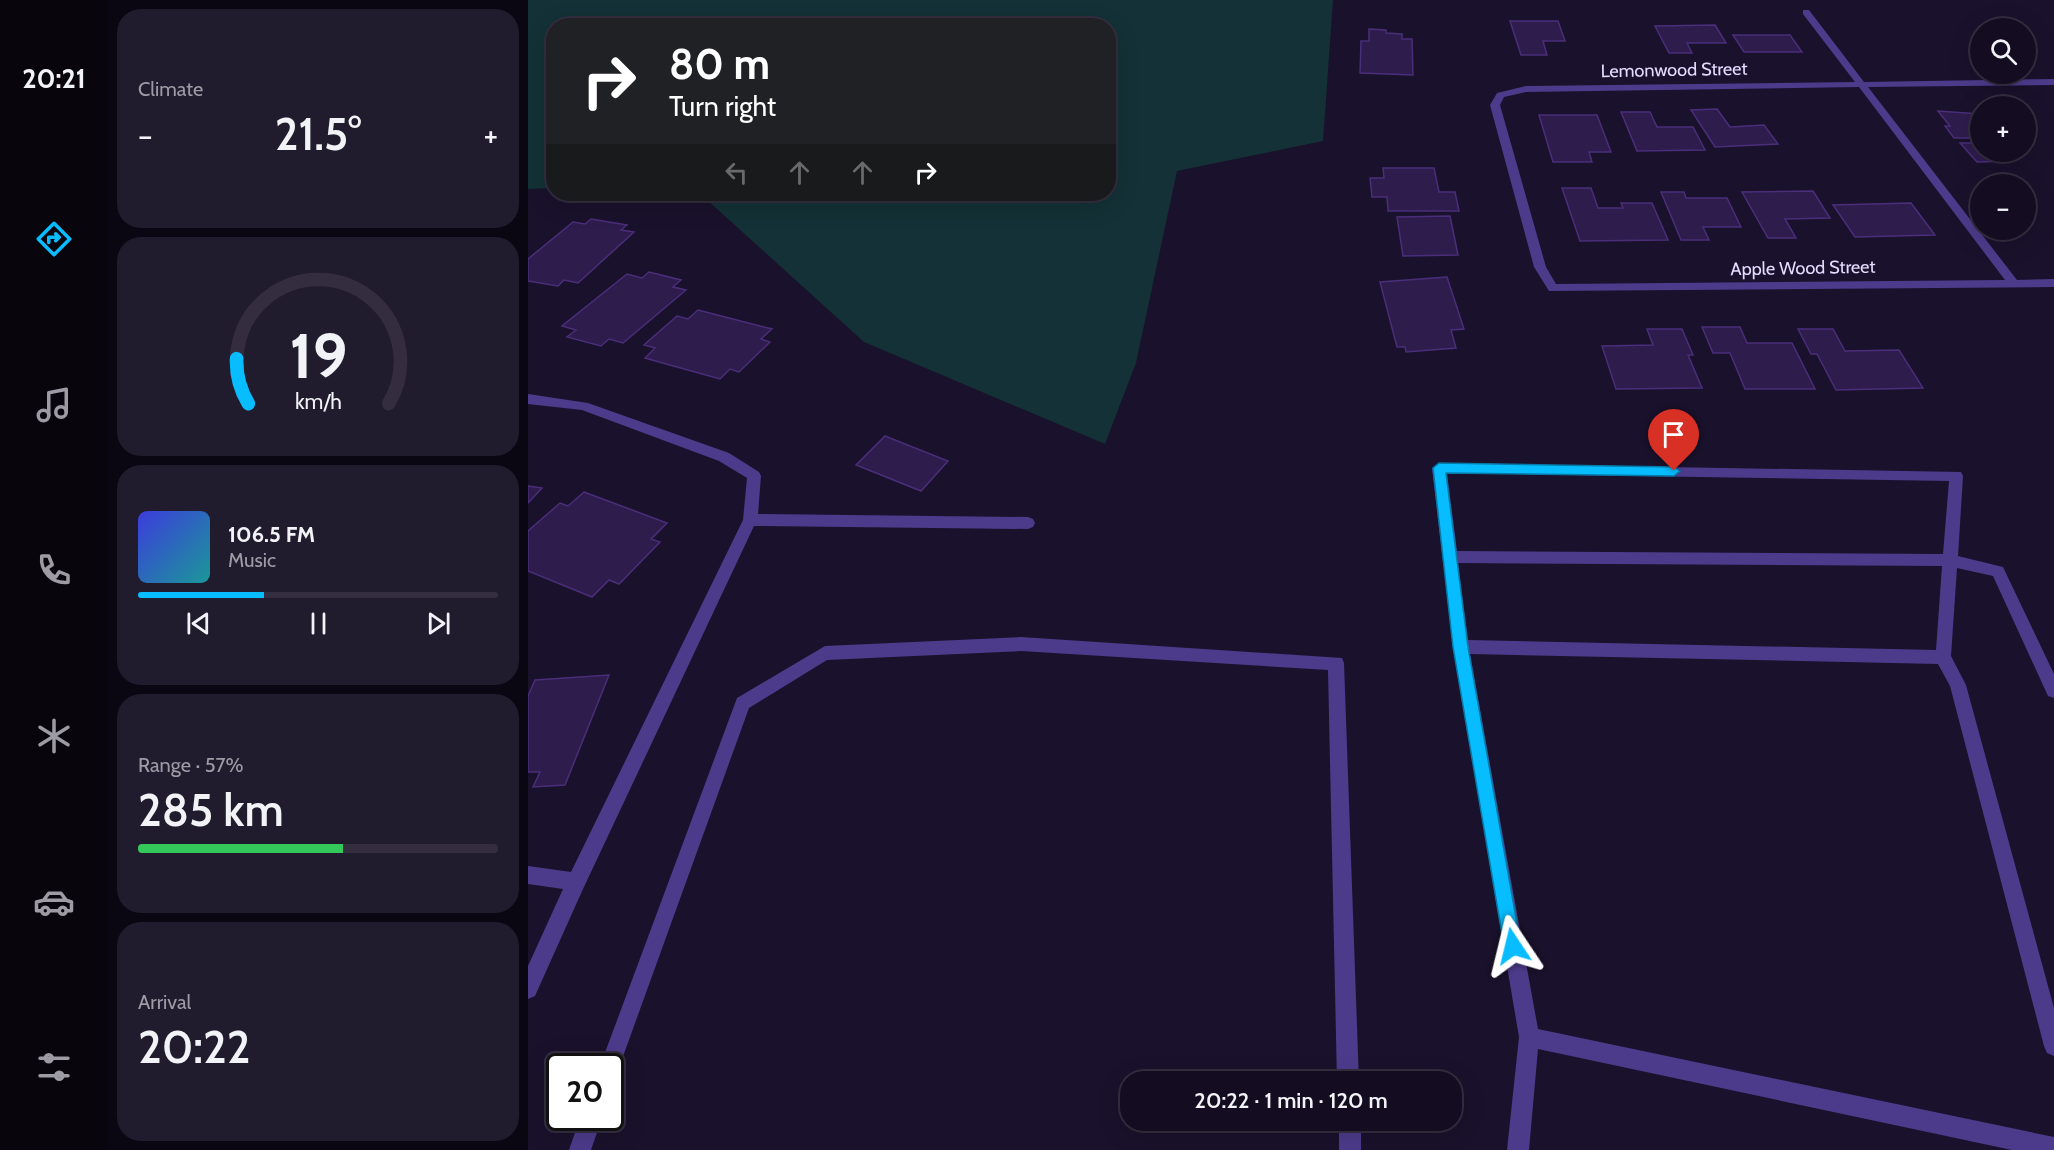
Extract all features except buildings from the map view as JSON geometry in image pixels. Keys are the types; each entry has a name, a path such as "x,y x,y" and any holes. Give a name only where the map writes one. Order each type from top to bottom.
{"street":[{"path":"1806,12 2013,283"},
{"name":"Lemonwood Street","path":"1553,288 1540,267 1501,128 1495,105 1500,95 1526,89 2054,82"},
{"name":"Apple Wood Street","path":"1553,288 2054,283"},
{"path":"528,399 583,406 724,457 753,476 750,520 576,882 528,989"},
{"path":"1518,1150 1528,1037 1461,647 1439,468 1956,476 1943,657 1958,685 2054,1046"},
{"path":"750,520 1028,523"},
{"path":"1449,557 1950,560 1998,571 2054,691"},
{"path":"615,1053 743,703 825,653 1021,644 1336,663 1348,1071"},
{"path":"1461,647 1943,657"},
{"path":"528,875 576,882"},
{"path":"1528,1037 2054,1148"},
{"path":"580,1150 587,1131"},
{"path":"1350,1131 1350,1150"}],"green space":[{"path":"528,0 1333,0 1323,141 1177,171 1136,363 1105,444 864,342 708,201 1116,201 1116,18 546,18 546,188 528,189"}],"route":[{"path":"1513,946 1461,647 1439,468 1674,471"}]}
